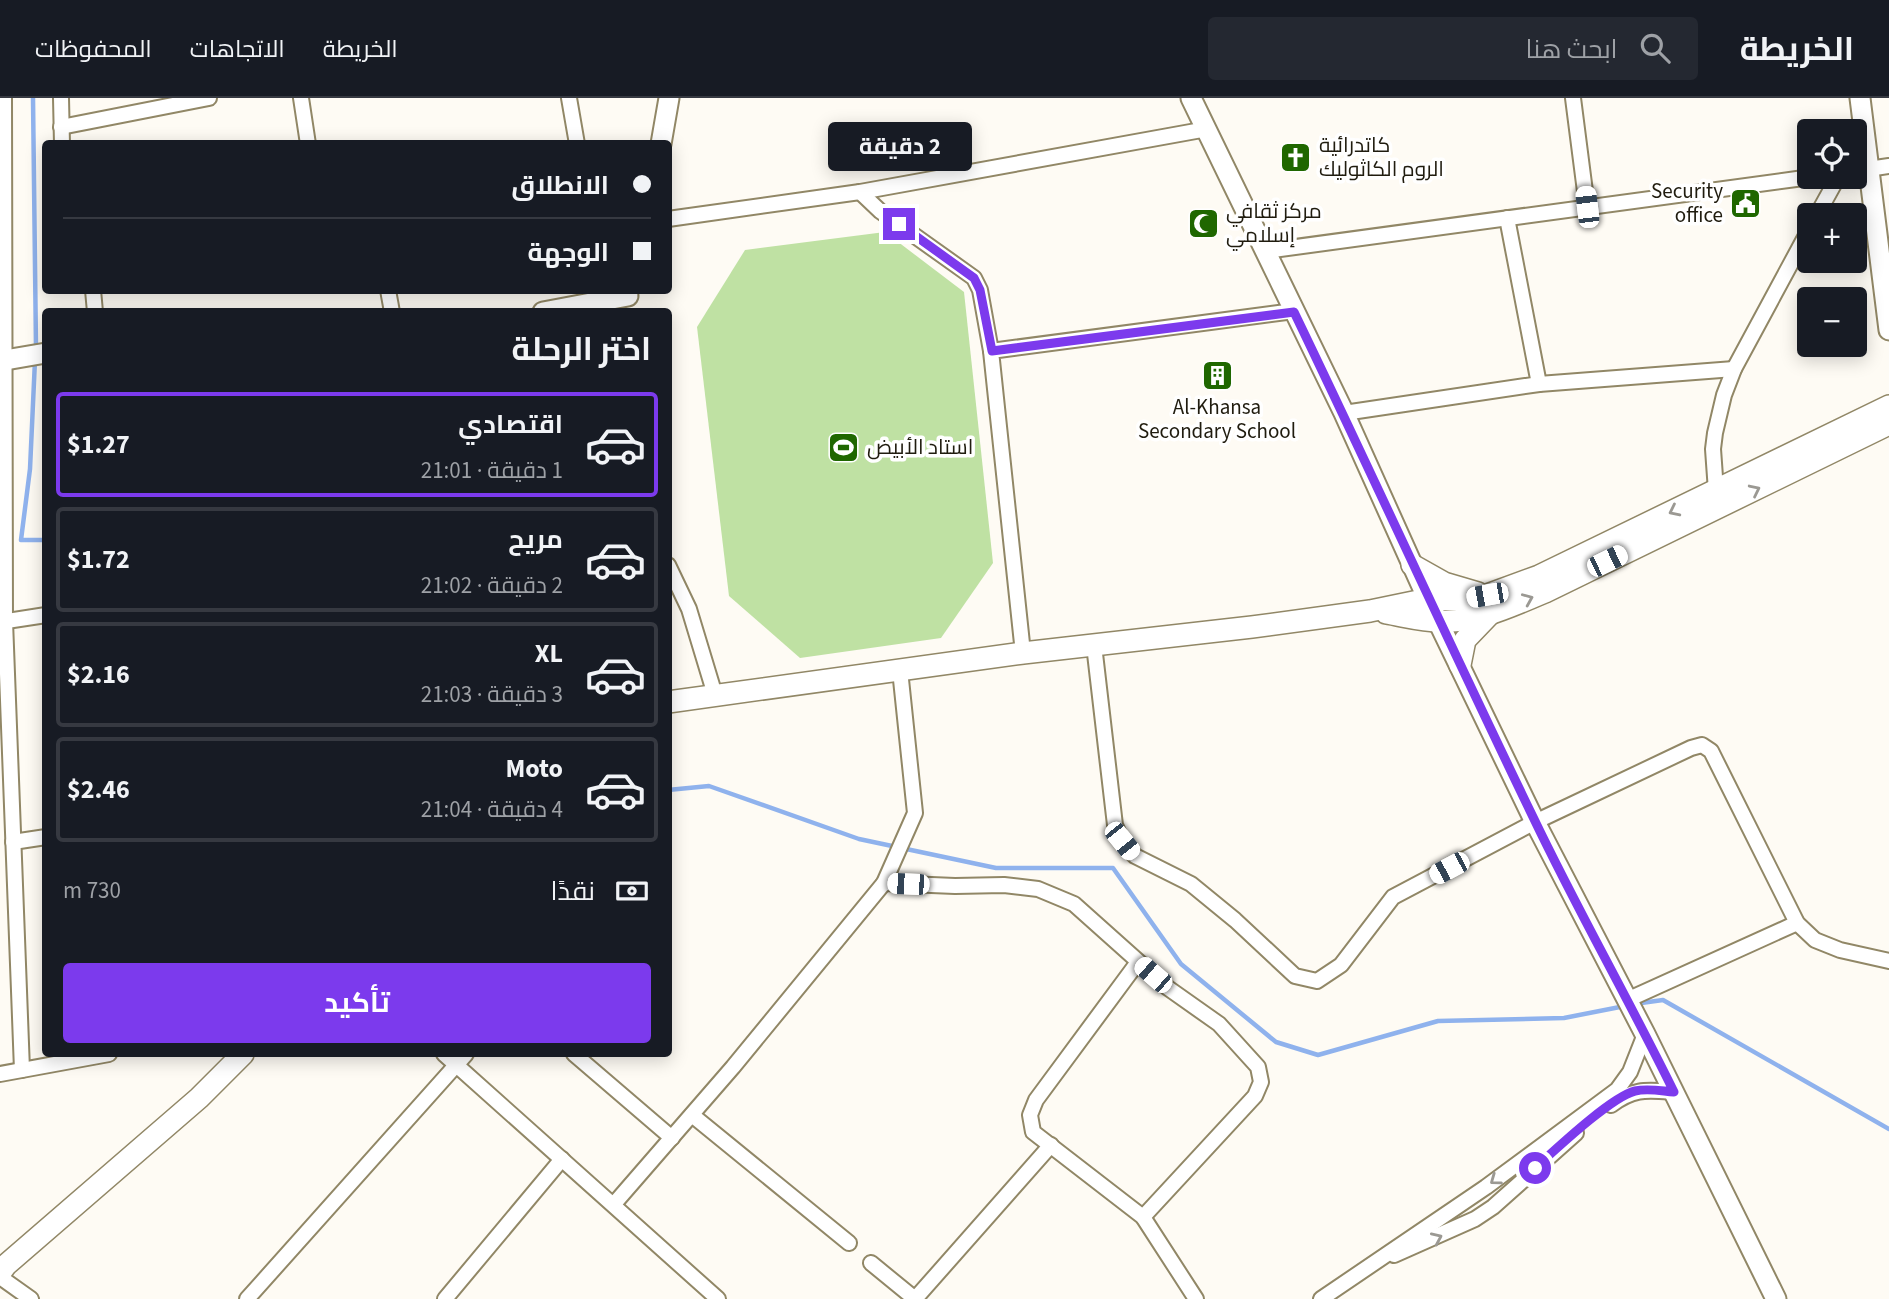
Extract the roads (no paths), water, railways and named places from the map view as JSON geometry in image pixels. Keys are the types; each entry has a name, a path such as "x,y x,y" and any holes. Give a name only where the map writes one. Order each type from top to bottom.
{"main road":[{"path":"1370,611 1438,621 1457,621 1539,576 1889,406"},
{"path":"672,701 1023,653 1370,611 1428,599 1489,604 1545,592 1889,424"},
{"path":"1412,565 1489,604"},
{"path":"1460,665 1465,640 1489,604"},
{"path":"0,1275 6,1265 199,1098 240,1057"}],"street":[{"path":"4,98 6,360 2,622 22,1070"},
{"path":"61,98 62,140"},
{"path":"61,127 209,98"},
{"path":"301,98 307,140"},
{"path":"569,98 576,140"},
{"path":"662,140 669,98"},
{"path":"1191,98 1344,414 1438,621 1535,822 1674,1092 1770,1297"},
{"path":"1573,98 1587,207"},
{"path":"1860,98 1860,119"},
{"path":"672,218 860,192 1207,129"},
{"path":"1867,169 1889,166"},
{"path":"1266,251 1797,179"},
{"path":"1864,189 1889,330"},
{"path":"860,192 880,211 974,278 980,290 992,351 1023,653"},
{"path":"1507,218 1539,384"},
{"path":"1716,491 1714,433 1724,395 1734,369 1797,252"},
{"path":"570,308 627,299"},
{"path":"992,351 1294,312"},
{"path":"6,360 42,354"},
{"path":"1344,414 1539,384 1734,369"},
{"path":"672,573 689,609 715,695"},
{"path":"2,622 42,616"},
{"path":"1094,645 1115,825 1122,841 1135,856 1191,884 1235,920 1295,976 1317,981 1341,965 1393,897 1535,822 1690,748 1702,745 1711,751 1797,923 1815,940 1840,950 1889,961"},
{"path":"614,1204 692,1115 884,884 915,813 900,670"},
{"path":"13,842 42,838"},
{"path":"884,884 1004,885 1038,889 1073,904 1168,988 1219,1024 1258,1067 1261,1082 1255,1096 1143,1217"},
{"path":"1626,1000 1797,923"},
{"path":"1138,961 1036,1100 1030,1115 1033,1132 1143,1217 1196,1299"},
{"path":"1321,1299 1486,1187 1617,1090 1630,1072 1645,1034"},
{"path":"0,1074 93,1057"},
{"path":"578,1057 672,1138"},
{"path":"247,1299 461,1059 562,1159 718,1299"},
{"path":"1373,1263 1426,1243 1493,1207 1553,1151 1620,1098 1645,1090 1674,1092"},
{"path":"692,1115 849,1243"},
{"path":"871,1263 915,1299 1051,1145"},
{"path":"444,1299 562,1159"},
{"path":"0,1275 31,1299"}],"waterway":[{"path":"33,98 36,348"},
{"path":"35,360 30,469 21,540 42,540"},
{"path":"672,790 709,786 859,839 996,868 1113,868 1181,964 1276,1042 1318,1055 1438,1021 1564,1018 1625,1006"},
{"path":"1634,1004 1663,1000 1889,1129"}],"place":[{"name":"كاتدرائية الروم الكاثوليك","path":"1296,157"},
{"name":"Security office","path":"1746,203"},
{"name":"مركز ثقافي إسلامي","path":"1203,223"},
{"name":"Al-Khansa Secondary School","path":"1217,375"},
{"name":"استاد الأبيض","path":"844,447"}]}
